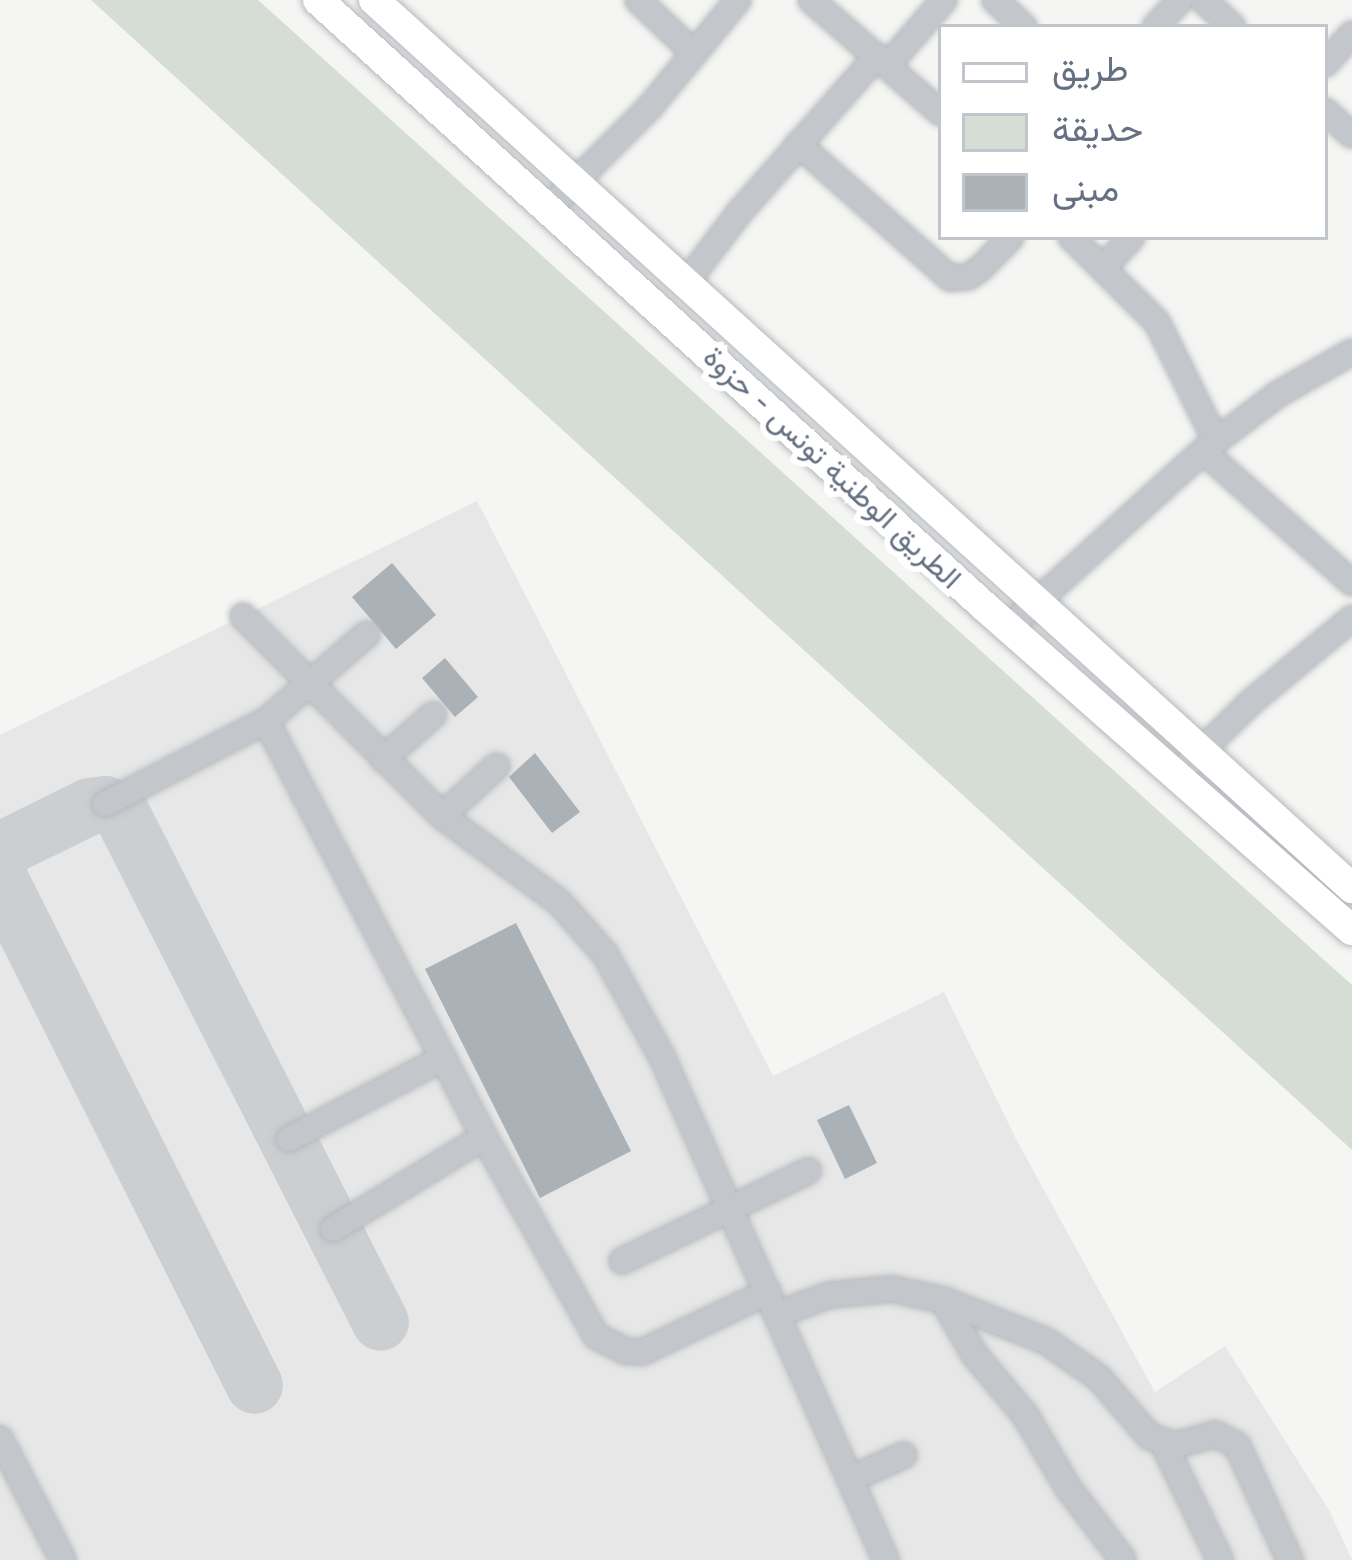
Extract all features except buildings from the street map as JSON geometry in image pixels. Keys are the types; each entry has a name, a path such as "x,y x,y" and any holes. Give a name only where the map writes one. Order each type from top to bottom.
{"main road":[{"name":"الطريق الوطنية تونس - حزوة","path":"318,0 1010,627 1352,888"},
{"name":"الطريق الوطنية تونس - حزوة","path":"374,0 1035,602 1352,930"}],"street":[{"path":"638,0 694,52"},
{"path":"550,207 738,0"},
{"path":"811,0 938,110"},
{"path":"686,283 798,144 944,0"},
{"path":"995,0 1021,24"},
{"path":"1158,24 1180,0"},
{"path":"1208,2 1230,24"},
{"path":"1328,61 1352,34"},
{"path":"1328,114 1352,135"},
{"path":"798,144 950,278 968,277 1008,240"},
{"path":"1074,240 1157,322 1209,446 1352,583"},
{"path":"1103,268 1129,240"},
{"path":"1010,627 1209,446 1278,394 1352,352"},
{"path":"243,616 442,816 559,902 605,954 645,1021 886,1560"},
{"path":"1190,763 1352,618"},
{"path":"105,804 266,721 368,634"},
{"path":"383,759 433,715"},
{"path":"266,721 484,1137 587,1323 610,1346 626,1351 659,1347 773,1303 862,1289 943,1300 1073,1357 1099,1378 1140,1428 1163,1443 1220,1560"},
{"path":"442,816 497,766"},
{"path":"289,1139 443,1058"},
{"path":"333,1229 484,1137"},
{"path":"622,1261 808,1172"},
{"path":"943,1300 974,1354 1025,1415 1090,1520 1124,1560"},
{"path":"1163,1443 1215,1434 1237,1445 1288,1559"},
{"path":"0,1439 63,1560"},
{"path":"851,1479 904,1455"}],"shaded area":[{"path":"477,501 773,1076 944,992 1017,1141 1155,1392 1225,1346 1329,1510 1352,1560 0,1560 0,735"}],"green space":[{"path":"91,0 258,0 1352,985 1352,1150"}],"taxiway":[{"path":"0,850 89,806 105,804 120,811 380,1322"},
{"path":"0,880 254,1385"}]}
